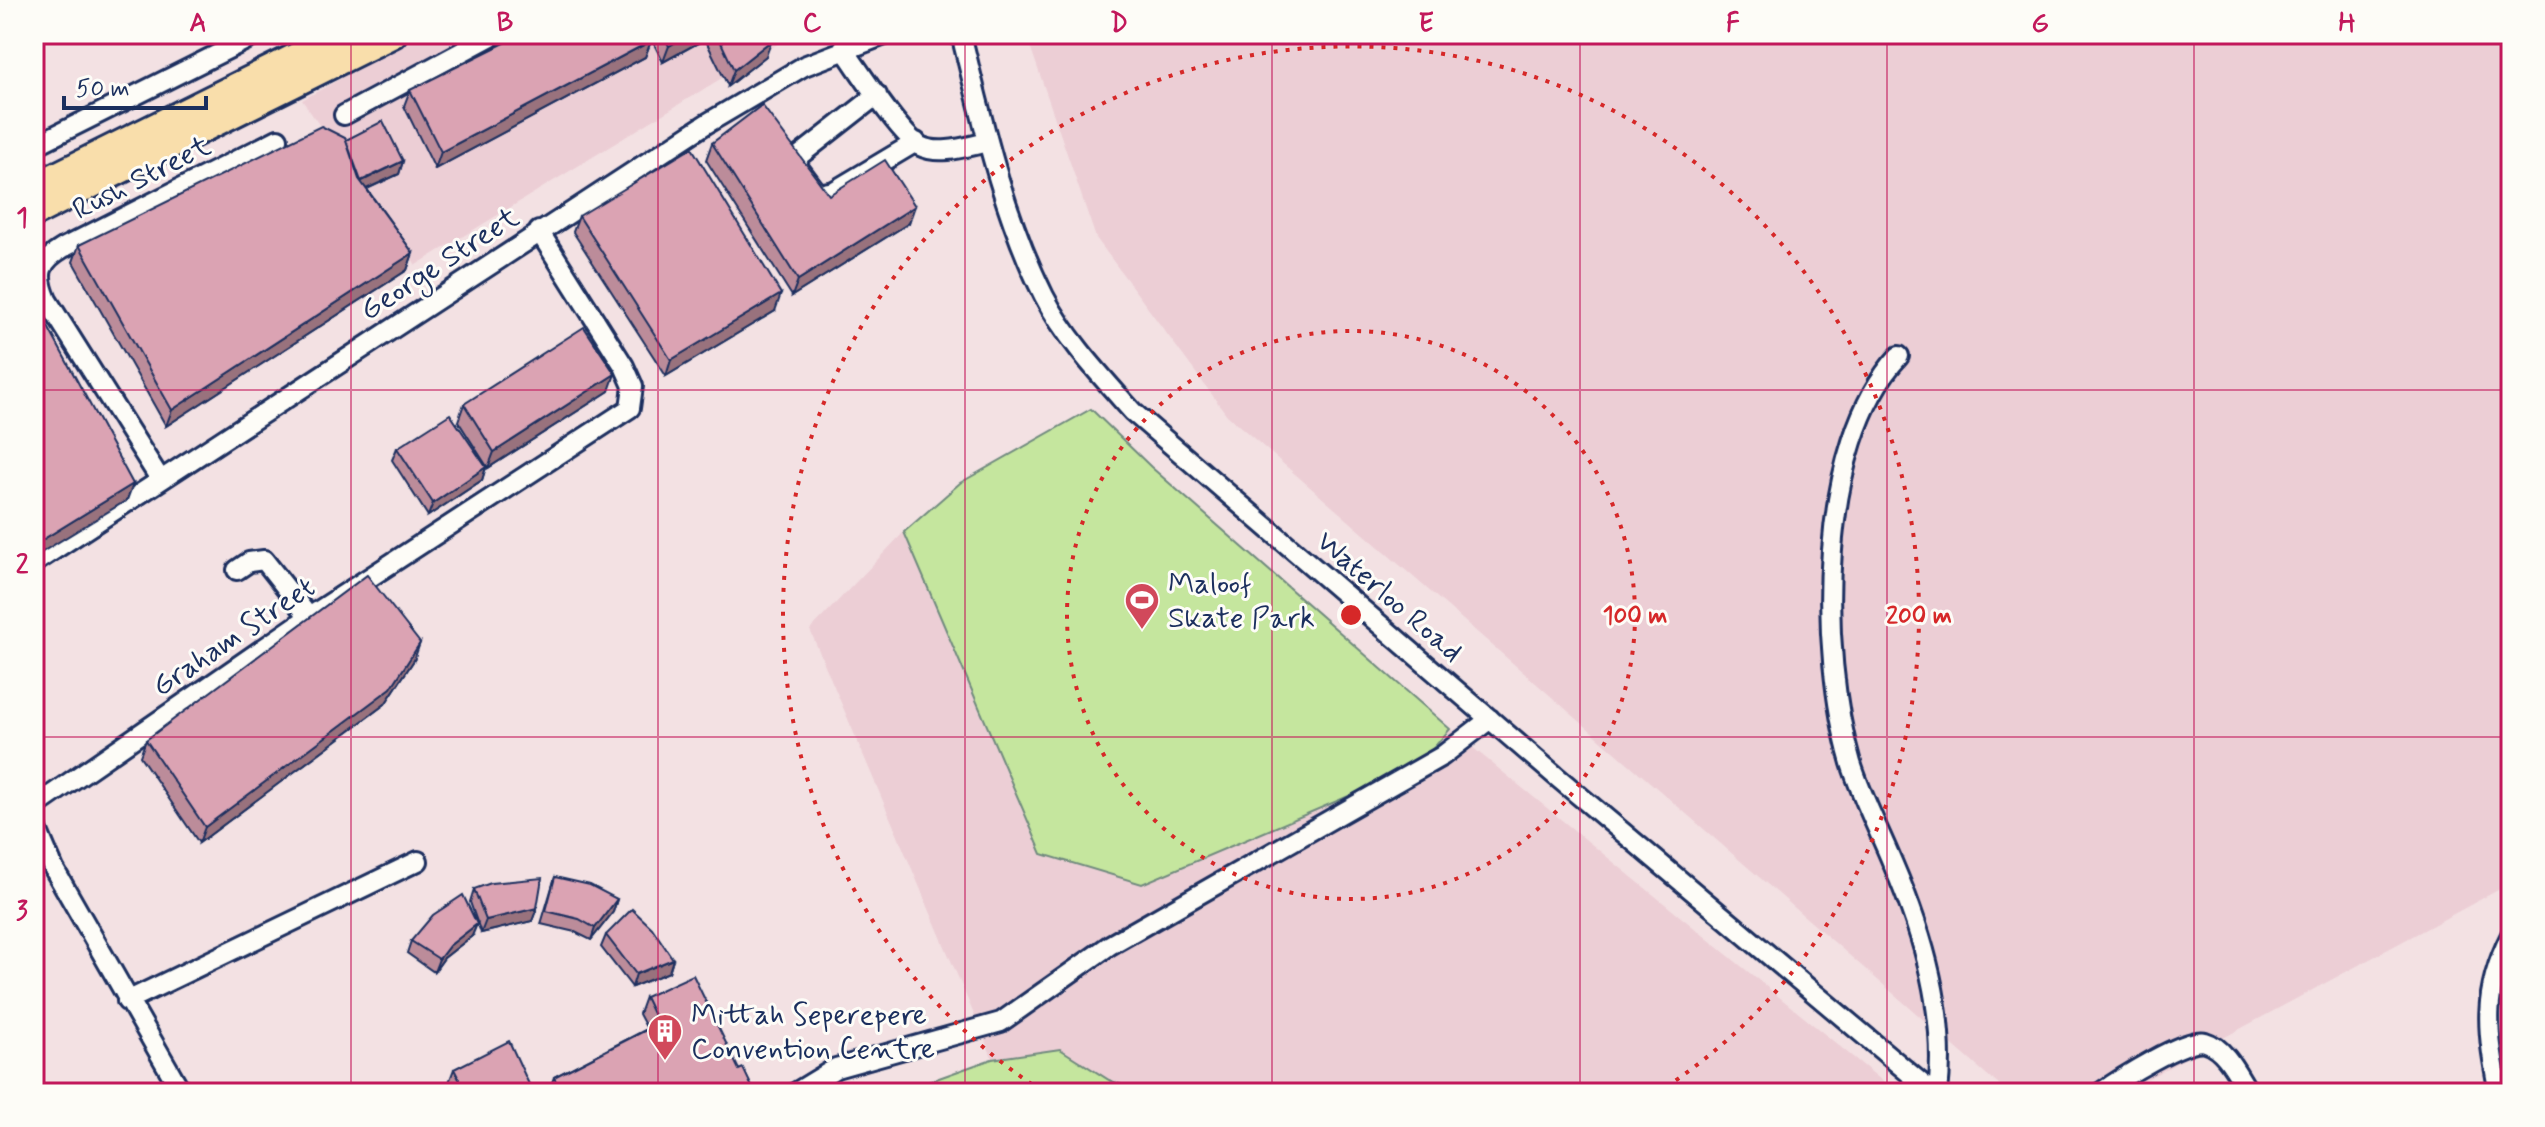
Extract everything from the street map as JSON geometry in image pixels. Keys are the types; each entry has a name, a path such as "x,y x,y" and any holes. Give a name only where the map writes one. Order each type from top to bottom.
{"highway":[{"path":"34,187 342,34"},
{"path":"34,213 393,34"}],"street":[{"path":"34,146 258,34"},
{"path":"344,115 495,34"},
{"name":"George Street","path":"34,563 539,231 719,117 804,66 843,48 887,34"},
{"name":"Waterloo Road","path":"961,34 988,142 1015,226 1045,298 1110,387 1133,412 1490,719 1936,1093"},
{"path":"843,48 877,95 921,146 953,149 988,142"},
{"path":"877,95 799,156 797,166 812,190 818,194 834,191 916,142"},
{"name":"Rush Street","path":"160,479 47,300 36,276 46,258 63,248 278,139"},
{"name":"Graham Street","path":"34,807 309,617 630,408 633,386 624,366 539,231"},
{"path":"1899,356 1869,396 1839,495 1831,549 1832,646 1842,725 1852,764 1908,900 1926,958 1943,1055 1936,1093"},
{"path":"237,570 249,562 264,560 309,617"},
{"path":"370,578 380,601"},
{"path":"795,1093 836,1068 1001,1022 1110,945 1442,756 1490,719"},
{"path":"34,822 54,869 182,1093"},
{"path":"127,1001 418,861"},
{"path":"2499,1093 2487,1030 2489,999 2495,966 2511,935"},
{"path":"2100,1093 2183,1045 2199,1041 2221,1051 2249,1093"}],"shaded area":[{"path":"421,34 794,34 416,265 302,100"},
{"path":"1026,34 2511,34 2511,883 2121,1093 2008,1093 1227,415 1096,238"},
{"path":"904,532 1042,854 1417,767 1450,729 1897,1093 1142,1093 1109,1080 1060,1049 993,1059 810,630"}],"green space":[{"name":"Maloof Skate Park","path":"1091,409 1151,467 1450,729 1417,767 1142,884 1042,854 904,532 960,483"},
{"path":"1060,1049 1109,1080 1142,1093 897,1093 992,1059"}],"building":[{"path":"523,34 647,34 651,41 441,152 410,90"},
{"path":"663,34 690,34 669,46"},
{"path":"717,34 769,34 772,40 734,70"},
{"path":"762,105 829,195 885,160 915,206 798,280 712,143"},
{"path":"383,121 403,161 361,181 346,140"},
{"path":"321,126 345,138 359,179 413,253 172,410 79,245"},
{"path":"692,148 781,294 671,360 579,216"},
{"path":"34,301 133,484 34,545"},
{"path":"584,327 615,374 494,452 464,404"},
{"path":"450,414 486,467 433,503 397,448"},
{"path":"367,575 420,643 391,688 205,827 146,740"},
{"path":"555,877 590,885 617,899 595,928 579,919 546,911"},
{"path":"542,878 537,908 486,920 474,889 491,883"},
{"path":"463,895 477,924 449,946 439,959 411,941 433,915"},
{"path":"632,909 652,928 673,959 636,974 606,935"},
{"name":"Mittah Seperepere Convention Centre","path":"693,975 739,1070 743,1068 752,1087 748,1089 750,1093 561,1093 554,1077 658,1024 645,997"},
{"path":"509,1041 533,1093 466,1093 454,1069"}],"place":[{"name":"Maloof Skate Park","path":"1142,631"},
{"name":"Mittah Seperepere Convention Centre","path":"665,1062"}]}
